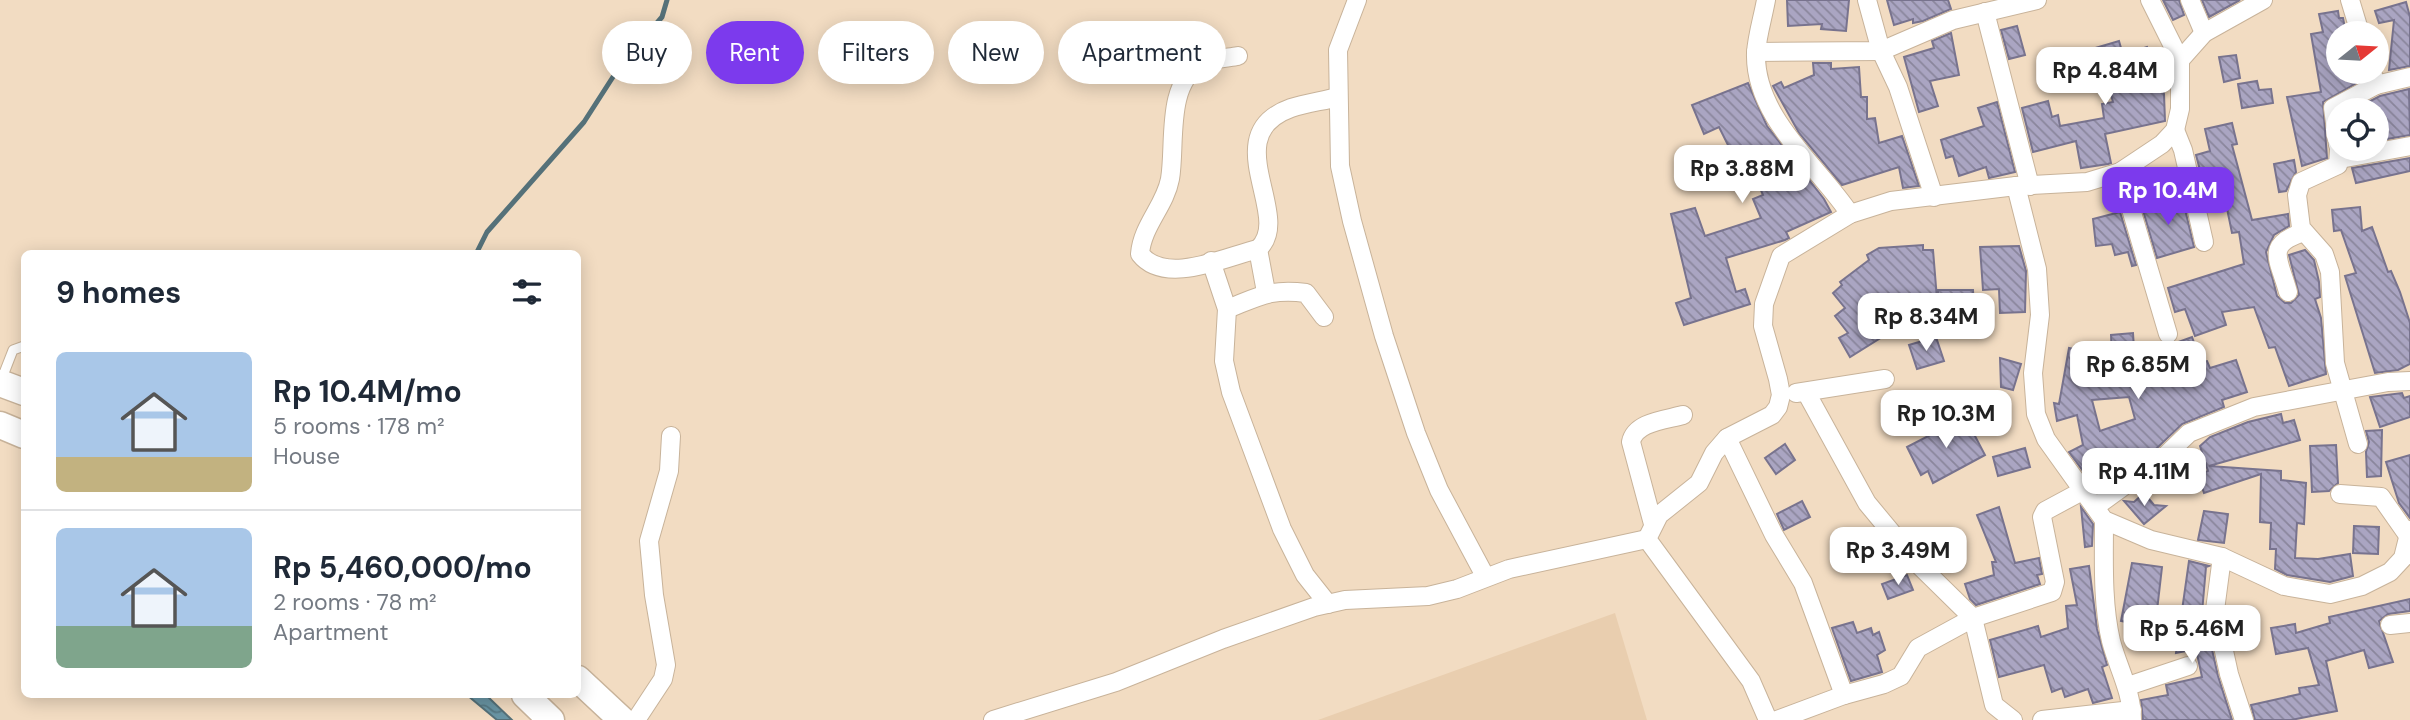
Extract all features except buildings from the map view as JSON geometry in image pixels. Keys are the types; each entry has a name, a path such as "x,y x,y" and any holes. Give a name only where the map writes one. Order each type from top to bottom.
{"main road":[{"path":"0,383 21,391"},
{"path":"0,425 21,435"},
{"path":"581,682 622,720"},
{"path":"528,698 551,720"}],"street":[{"path":"1357,0 1338,50 1340,166 1384,336 1416,433 1439,490 1485,576"},
{"path":"1766,0 1756,52 1758,77 1778,121 1850,214"},
{"path":"1867,0 1881,51 1898,87 1934,197"},
{"path":"1756,52 1881,51 1952,20 2037,0"},
{"path":"993,720 1116,682 1223,639 1328,604 1376,597 1429,596 1457,589 1485,576 1650,531 1699,483 1714,453 1727,438 1772,415 1781,395 1763,326 1763,304 1781,256 1850,214 1891,201 2023,186 2087,182 2120,172 2162,144 2175,130 2180,109 2179,60 2150,0"},
{"path":"2190,0 2204,33"},
{"path":"2179,60 2204,33 2263,0"},
{"path":"2350,0 2356,21"},
{"path":"1985,12 2023,186 2037,269 2040,315 2033,373 2036,414 2046,439 2100,513 2151,540 2222,557 2284,586 2330,594 2362,586 2407,560 2408,532 2381,497 2340,494"},
{"path":"1238,56 1202,64 1186,76 1179,97 1170,181 1141,240 1140,254 1148,265 1166,269 1258,249 1268,237 1259,180 1257,141 1265,124 1289,108 1338,97"},
{"path":"2389,78 2410,77"},
{"path":"2347,98 2366,84"},
{"path":"2175,130 2183,150 2204,242"},
{"path":"2389,147 2410,146"},
{"path":"2334,161 2330,171 2301,182 2297,195 2304,232 2324,254 2330,272 2335,363 2358,444"},
{"path":"2120,172 2168,334"},
{"path":"2288,292 2278,254 2279,245 2283,239 2304,232"},
{"path":"1258,249 1266,292"},
{"path":"1211,261 1227,309 1224,361 1231,392 1282,528 1305,575 1328,604"},
{"path":"1227,309 1266,292 1306,293 1324,317"},
{"path":"1781,395 1885,379"},
{"path":"2100,513 2189,433 2254,407 2388,382 2410,381"},
{"path":"1806,392 1867,503 1916,562 1973,618 1994,705 2013,720"},
{"path":"1683,415 1639,428 1633,434 1631,442 1650,531 1751,681 1768,720"},
{"path":"636,720 663,679 666,665 653,595 649,541 669,471 671,436"},
{"path":"1727,438 1774,535 1803,583 1844,695"},
{"path":"1777,720 1844,695 1884,684 1900,676 1918,648 1973,618 2052,592 2055,582 2042,517 2045,511 2084,490"},
{"path":"2042,720 2132,715 2128,686 2111,640 2100,513"},
{"path":"2222,557 2214,610 2229,674 2244,720"},
{"path":"2390,625 2410,623"},
{"path":"2128,686 2188,666"}],"lane":[{"path":"0,383 13,351 21,347"}],"shaded area":[{"path":"1615,613 1647,720 1318,720"}],"water":[{"path":"471,698 489,698 512,720 497,720"}],"waterway":[{"path":"478,250 487,232 584,122 620,66 662,17 667,0"}]}
